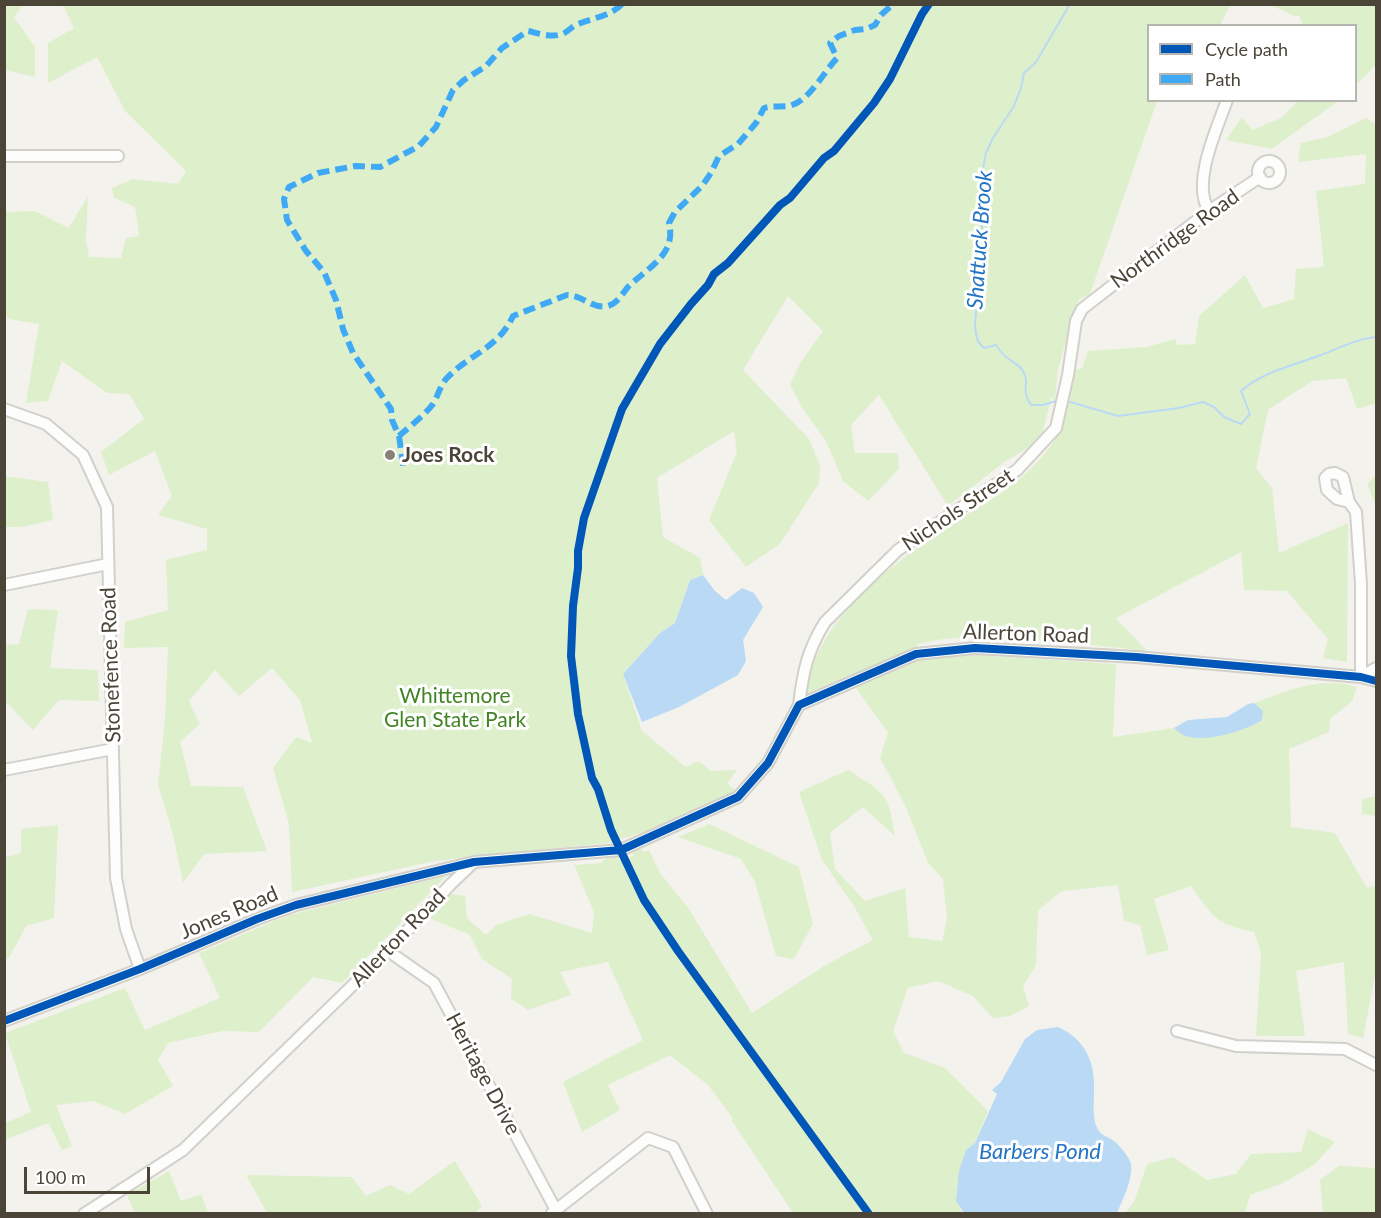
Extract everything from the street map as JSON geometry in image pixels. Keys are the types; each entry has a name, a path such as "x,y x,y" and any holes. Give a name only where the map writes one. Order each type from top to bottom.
{"street":[{"path":"1209,211 1203,198 1203,178 1226,102"},
{"path":"4,156 118,156"},
{"name":"Northridge Road","path":"1090,301 1209,211 1260,177"},
{"name":"Nichols Street","path":"799,705 803,670 817,634 825,622 898,550 1017,470 1056,428 1068,375 1076,321 1082,309 1090,301"},
{"name":"Stonefence Road","path":"4,409 46,424 83,454 107,507 116,878 126,929 140,969"},
{"path":"1349,502 1356,513 1361,584 1361,677 1377,668"},
{"path":"4,585 108,564"},
{"name":"Allerton Road","path":"799,705 916,654 975,648 1136,657 1361,677 1377,681"},
{"path":"474,862 621,850 738,797 768,763 799,705"},
{"path":"4,770 113,749"},
{"name":"Allerton Road","path":"84,1214 183,1150 388,951 474,862"},
{"name":"Jones Road","path":"4,1021 140,969 247,923 296,905 474,862"},
{"name":"Heritage Drive","path":"388,951 434,983 555,1212"},
{"path":"1177,1031 1236,1046 1345,1049 1377,1065"},
{"path":"555,1212 648,1137 673,1148 707,1214"}],"green space":[{"path":"5,4 22,5 14,17 35,47 35,77 5,70"},
{"name":"Whittemore Glen State Park","path":"63,5 1230,5 1220,24 1147,24 1147,102 1157,102 1090,294 1078,300 1058,369 1055,400 1051,398 1041,440 1003,463 948,506 879,395 851,425 855,453 898,453 899,469 868,501 843,481 826,441 803,409 790,385 801,362 823,331 788,296 743,370 809,439 820,465 819,483 780,544 746,567 709,520 737,452 734,431 657,478 663,537 700,558 703,575 690,580 675,623 660,633 623,674 642,731 686,767 699,761 711,771 737,770 727,783 735,790 716,802 641,833 607,843 435,861 292,892 289,824 273,768 296,737 312,743 300,700 272,668 239,696 215,670 189,701 200,724 180,742 191,786 243,787 267,851 204,854 183,883 173,834 158,785 165,719 168,647 124,648 125,622 168,610 166,560 207,550 207,529 158,515 172,496 155,451 109,475 101,452 144,419 129,394 107,393 62,361 48,401 26,403 39,324 9,319 5,314 5,212 35,211 69,228 88,196 86,240 89,257 121,258 126,238 139,236 135,207 114,198 112,188 132,179 178,184 186,171 125,111 97,57 48,83 48,43 74,28"},
{"path":"1271,5 1376,5 1376,65 1357,84 1357,24 1303,24 1299,16 1294,16"},
{"path":"1297,102 1337,102 1272,149 1226,140 1242,117 1252,130 1281,118"},
{"path":"1366,118 1376,125 1376,403 1357,409 1346,378 1312,381 1268,410 1256,468 1272,488 1279,553 1348,523 1347,662 1323,658 1328,639 1287,591 1244,590 1241,552 1116,618 1147,651 1023,639 984,637 944,639 918,644 917,647 806,694 821,647 832,629 862,594 917,548 1011,486 1047,451 1064,420 1074,370 1082,368 1088,351 1147,347 1175,339 1177,345 1195,344 1199,316 1245,275 1263,308 1294,299 1296,269 1324,267 1316,191 1365,184 1366,154 1298,162 1301,143 1327,137"},
{"path":"1376,475 1376,500 1374,501 1367,484"},
{"path":"4,476 48,482 53,520 21,527 5,527"},
{"path":"28,609 58,610 50,668 98,670 99,701 59,700 33,730 4,700 5,645 19,644"},
{"path":"979,655 1116,664 1113,737 1174,728 1185,736 1263,711 1254,703 1305,686 1331,683 1357,687 1352,701 1330,719 1329,732 1289,749 1291,827 1335,833 1367,888 1376,885 1376,970 1363,1038 1348,1034 1344,962 1296,971 1305,1036 1256,1036 1261,953 1254,932 1231,926 1216,918 1191,886 1154,899 1169,950 1147,955 1140,925 1124,921 1118,885 1062,891 1038,910 1036,965 1023,986 1029,1006 1010,1016 993,1018 973,996 938,981 908,988 893,1031 904,1053 945,1068 988,1111 975,1143 966,1151 960,1209 964,1213 793,1213 732,1121 732,1117 708,1085 670,1055 608,1085 620,1110 582,1132 563,1082 643,1040 608,962 560,972 571,995 528,1010 511,999 512,979 482,959 470,935 429,918 449,894 465,896 467,918 486,935 496,925 529,914 592,933 594,912 574,865 601,863 607,857 617,855 619,860 634,856 632,852 641,849 644,852 649,850 660,873 689,909 752,1013 824,966 873,940 854,906 822,860 799,792 848,770 883,795 890,810 895,836 863,807 830,833 835,869 865,901 905,888 909,937 942,941 947,919 943,879 928,863 904,803 880,758 888,733 856,688 921,659"},
{"path":"1376,796 1376,816 1362,814 1362,799"},
{"path":"709,824 799,867 813,924 794,959 776,956 755,882 741,859 678,837"},
{"path":"58,825 54,918 26,926 9,958 5,960 5,857 21,853 21,829"},
{"path":"446,876 342,983 313,977 259,1032 222,1031 168,1043 158,1060 173,1086 125,1114 93,1101 56,1105 72,1146 62,1150 48,1123 5,1140 5,1123 31,1112 5,1033 125,988 145,1030 220,998 199,953 289,915"},
{"path":"1308,1129 1335,1142 1315,1164 1283,1183 1250,1195 1245,1213 1125,1213 1134,1202 1147,1164 1173,1157 1207,1180 1236,1174 1251,1154 1301,1152"},
{"path":"455,1161 482,1206 475,1213 267,1213 246,1175 352,1177 366,1196 390,1185 409,1194"},
{"path":"1339,1166 1376,1168 1376,1213 1323,1213 1320,1180"},
{"path":"169,1171 181,1201 201,1194 208,1213 135,1213 127,1195"}],"water":[{"path":"703,575 715,591 726,600 742,588 754,593 763,607 743,640 746,661 738,675 679,707 642,722 623,674 660,633 675,623 690,580"},
{"path":"1254,703 1263,711 1262,720 1235,732 1214,737 1194,738 1183,735 1174,728 1188,720 1227,717 1248,704"},
{"name":"Barbers Pond","path":"1058,1027 1073,1036 1088,1056 1093,1073 1097,1128 1117,1144 1131,1164 1129,1183 1117,1213 964,1213 956,1201 959,1171 966,1150 975,1143 997,1094 992,1090 1001,1082 1025,1039 1037,1030"}],"waterway":[{"name":"Shattuck Brook","path":"1056,401 1043,405 1031,405 1026,395 1026,377 1022,370 996,345 984,348 981,346 975,324 982,195 986,184 983,168 986,153 1014,106 1024,73 1036,62 1070,4"},
{"name":"Shattuck Brook","path":"1070,402 1118,416 1179,408 1203,402 1214,407 1224,417 1241,424 1250,414 1241,391 1249,384 1278,370 1354,342 1376,337"}],"marked path":[{"path":"622,4 562,34 549,35 528,31 502,48 486,66 453,90 436,127 419,146 380,167 356,166 318,173 289,187 284,199 287,220 306,251 324,272 336,300 343,329 353,353 391,409 392,420 399,436 435,401 446,379 491,344 507,327 513,316 567,295 597,306 608,306 617,301 628,287 665,252 669,244 669,223 675,212 702,186 719,156 738,144 756,123 764,108 789,106 805,97 837,58 830,43 839,36 875,25 881,15 893,4"},
{"path":"399,436 404,471"}],"cycle path":[{"path":"869,1214 678,951 644,900 611,830 598,789 592,778 578,714 571,656 573,606 578,551 584,518 622,409 660,344 708,285 714,274 728,263 780,205 790,198 824,158 834,151 874,103 890,79 929,4"},
{"path":"4,1021 140,969 257,919 296,905 474,862 621,850 738,797 768,763 799,705 916,654 975,648 1136,657 1361,677 1376,681"}],"place":[{"name":"Joes Rock","path":"390,455"}]}
